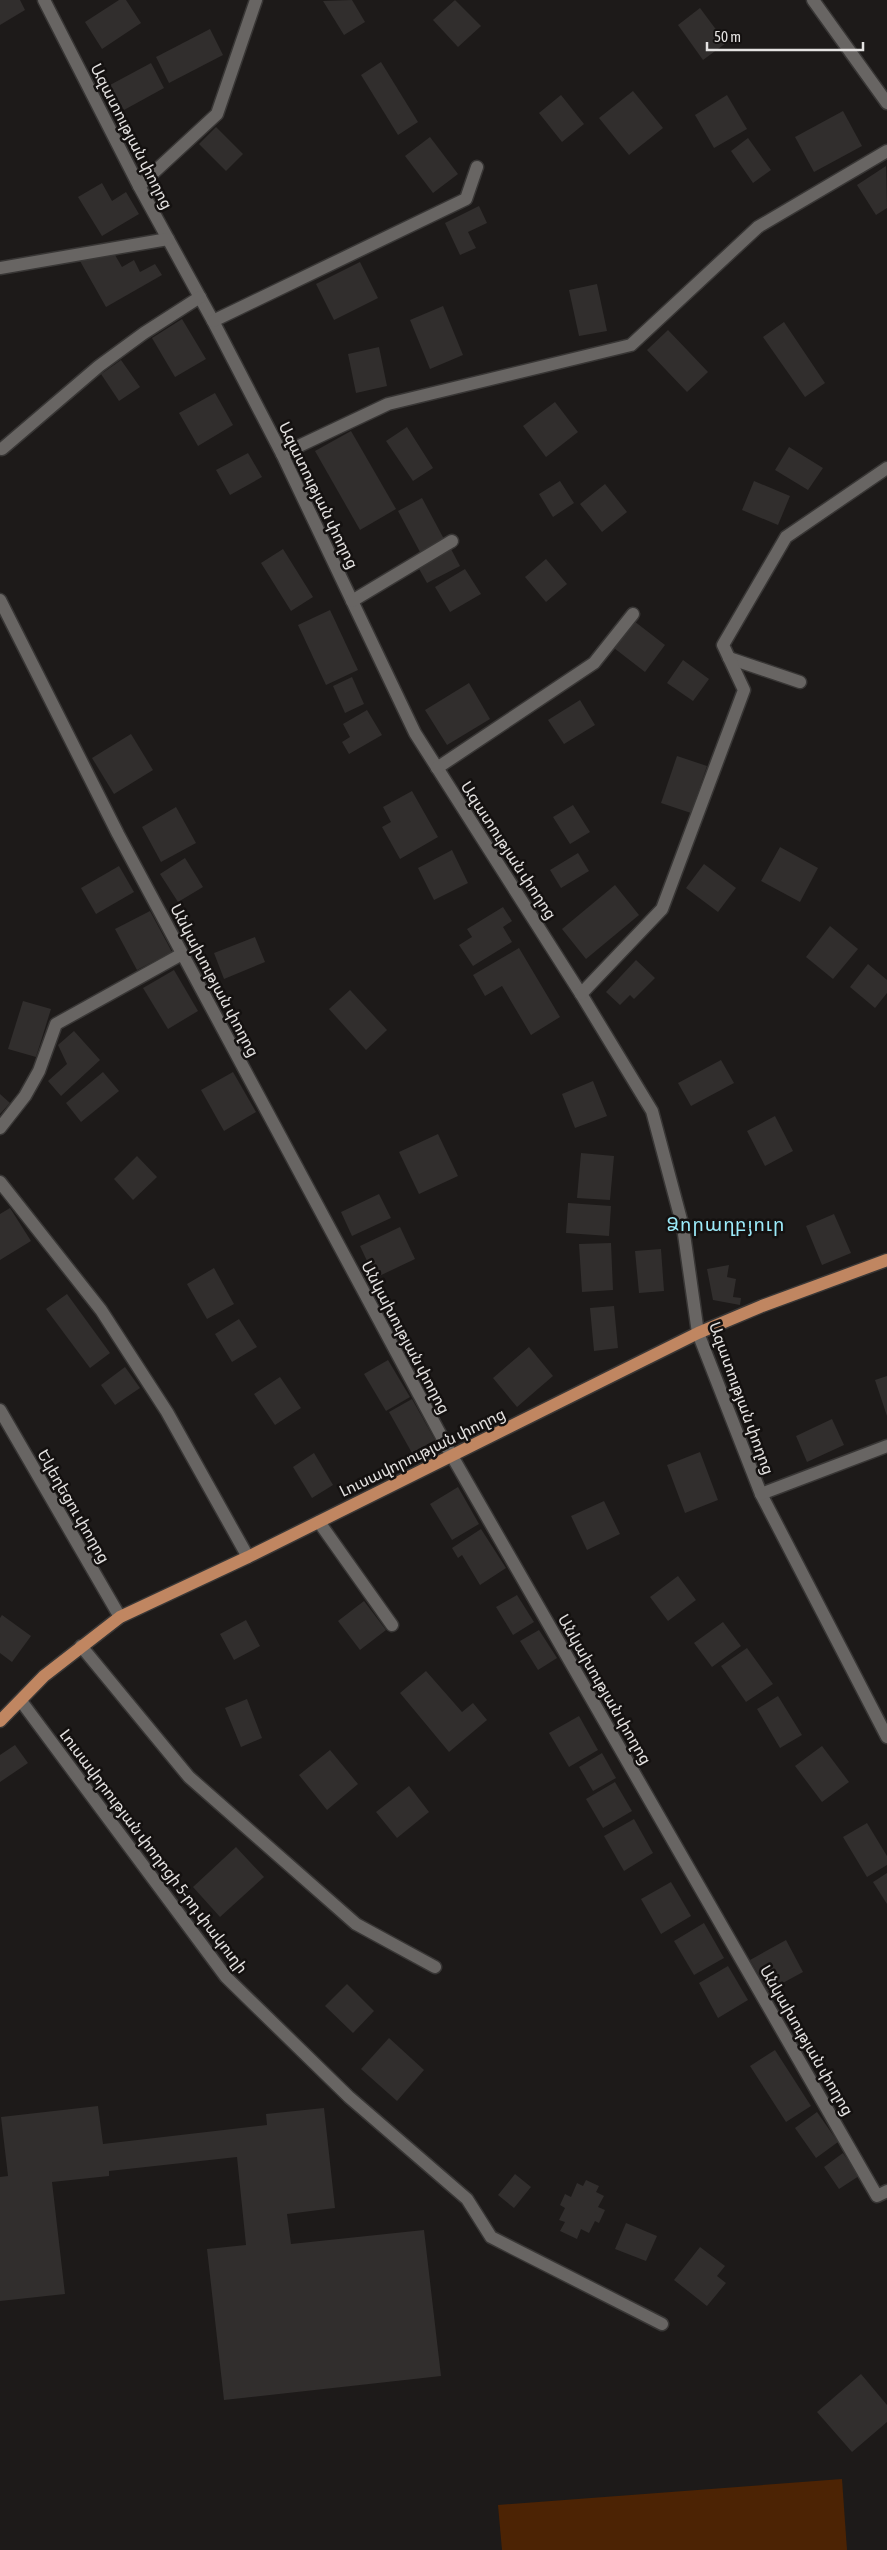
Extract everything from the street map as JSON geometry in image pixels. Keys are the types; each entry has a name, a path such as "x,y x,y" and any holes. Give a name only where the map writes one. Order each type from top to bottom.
{"main road":[{"name":"Լուսավորության փողոց","path":"0,1721 21,1702 44,1676 120,1617 248,1557 698,1333 762,1306 887,1260"}],"street":[{"name":"Ազատության փողոց","path":"44,0 139,186 213,321 282,454 415,733 581,994 652,1111 682,1227 698,1333 761,1494 887,1737"},
{"path":"139,186 217,114 256,0"},
{"path":"813,0 887,103"},
{"path":"282,454 388,404 631,345 758,227 887,151"},
{"path":"213,321 466,199 477,167"},
{"path":"0,268 168,238"},
{"path":"2,449 99,366 144,333 200,297"},
{"path":"581,994 662,908 744,690 724,645 786,537 887,468"},
{"path":"352,601 452,541"},
{"name":"Անկախության փողոց","path":"0,600 118,834 452,1456 877,2196 887,2191"},
{"path":"437,768 594,663 633,614"},
{"path":"729,658 800,682"},
{"path":"1,1126 25,1096 39,1071 56,1024 182,954"},
{"path":"0,1182 101,1310 167,1412 248,1557"},
{"name":"Եկեղեցու փողոց","path":"0,1410 120,1617"},
{"path":"761,1494 887,1446"},
{"path":"319,1522 392,1625"},
{"path":"81,1646 189,1777 356,1924 435,1967"},
{"name":"Լուսավորության փողոցի 5-րդ փակուղի","path":"21,1702 226,1977 348,2097 467,2199 491,2237 662,2324"}],"shaded area":[{"path":"842,2479 847,2550 502,2550 498,2505"}],"building":[{"path":"0,0 20,0 25,10 0,25"},
{"path":"119,0 126,0 141,23 102,49 85,22"},
{"path":"352,0 365,22 344,35 323,1"},
{"path":"455,0 481,26 458,47 433,20"},
{"path":"700,8 726,43 703,60 678,25"},
{"path":"210,29 223,55 169,83 156,57"},
{"path":"381,62 418,122 398,135 361,75"},
{"path":"151,63 164,88 124,110 110,85"},
{"path":"633,91 663,128 629,155 599,118"},
{"path":"561,95 584,124 562,142 539,113"},
{"path":"727,95 747,129 714,148 695,115"},
{"path":"843,111 862,146 814,172 795,137"},
{"path":"216,127 243,154 226,171 199,144"},
{"path":"430,137 458,174 433,193 405,156"},
{"path":"748,138 771,170 753,183 731,151"},
{"path":"886,166 887,208 876,215 857,185"},
{"path":"102,183 112,201 126,192 139,214 102,236 78,197"},
{"path":"479,206 487,223 468,232 476,248 460,255 445,223"},
{"path":"115,255 122,267 134,260 140,272 155,264 162,275 106,307 80,261"},
{"path":"360,262 378,298 334,320 316,284"},
{"path":"597,284 607,331 579,336 569,290"},
{"path":"443,306 463,355 430,369 410,320"},
{"path":"182,319 206,359 175,377 152,338"},
{"path":"784,322 825,383 805,397 763,337"},
{"path":"668,330 708,372 687,392 647,350"},
{"path":"379,347 387,386 356,393 348,354"},
{"path":"121,360 140,387 119,401 101,374"},
{"path":"215,393 233,425 198,446 179,413"},
{"path":"555,402 578,432 546,457 523,426"},
{"path":"407,427 433,468 413,481 386,441"},
{"path":"351,431 396,509 360,530 315,451"},
{"path":"789,447 823,468 808,490 775,470"},
{"path":"248,453 262,477 230,495 216,470"},
{"path":"560,481 574,503 553,517 539,494"},
{"path":"754,481 790,496 778,525 742,510"},
{"path":"605,484 627,512 602,532 580,504"},
{"path":"422,498 444,539 420,552 398,511"},
{"path":"283,549 313,597 291,611 261,563"},
{"path":"451,549 460,566 427,583 418,567"},
{"path":"546,559 567,584 546,602 525,577"},
{"path":"465,569 481,594 450,612 435,587"},
{"path":"330,610 358,670 326,685 298,625"},
{"path":"634,621 665,645 645,672 614,648"},
{"path":"683,660 709,679 693,701 667,683"},
{"path":"352,677 364,704 345,713 333,686"},
{"path":"469,683 490,719 447,745 425,710"},
{"path":"580,700 595,725 564,744 548,720"},
{"path":"367,710 382,735 349,754 342,742 350,737 343,724"},
{"path":"131,734 153,770 114,794 92,758"},
{"path":"677,756 707,766 691,813 661,803"},
{"path":"412,791 438,837 400,859 382,827 391,822 383,807"},
{"path":"573,805 590,832 570,844 553,817"},
{"path":"176,807 196,843 161,862 142,827"},
{"path":"780,847 818,868 800,902 761,881"},
{"path":"452,850 468,883 434,900 418,868"},
{"path":"578,853 589,871 561,888 550,870"},
{"path":"185,858 203,887 178,902 160,874"},
{"path":"704,864 736,888 718,912 686,888"},
{"path":"119,866 134,892 96,914 81,888"},
{"path":"615,885 639,915 586,959 562,929"},
{"path":"503,907 512,921 503,927 512,942 473,966 459,945 472,937 467,929"},
{"path":"150,911 172,952 137,970 115,929"},
{"path":"830,926 858,949 833,979 806,957"},
{"path":"255,937 265,962 224,979 214,953"},
{"path":"519,948 560,1017 531,1035 502,986 485,996 473,975"},
{"path":"636,960 655,978 634,999 630,995 620,1005 606,992"},
{"path":"868,964 887,980 887,993 875,1008 850,987"},
{"path":"174,970 198,1011 168,1029 143,988"},
{"path":"350,990 387,1030 366,1050 329,1009"},
{"path":"23,1001 51,1009 36,1057 8,1049"},
{"path":"74,1031 100,1060 61,1096 48,1081 67,1064 58,1045"},
{"path":"721,1060 734,1083 691,1106 678,1083"},
{"path":"103,1072 119,1091 81,1122 66,1103"},
{"path":"233,1072 256,1112 224,1131 201,1090"},
{"path":"593,1081 607,1116 575,1128 562,1094"},
{"path":"0,1094 10,1103 0,1114"},
{"path":"775,1116 793,1151 765,1166 747,1131"},
{"path":"438,1134 458,1176 419,1194 399,1152"},
{"path":"581,1153 614,1156 610,1200 577,1198"},
{"path":"137,1156 157,1177 133,1200 114,1179"},
{"path":"379,1194 391,1218 352,1236 341,1212"},
{"path":"568,1203 611,1206 609,1236 566,1233"},
{"path":"10,1208 31,1241 0,1260 0,1214"},
{"path":"834,1214 851,1253 822,1265 806,1226"},
{"path":"400,1227 415,1259 375,1278 360,1246"},
{"path":"611,1243 613,1290 582,1292 579,1244"},
{"path":"661,1249 664,1291 639,1293 635,1251"},
{"path":"729,1265 727,1277 736,1279 733,1297 741,1298 740,1305 713,1300 707,1269"},
{"path":"214,1268 234,1304 207,1319 187,1284"},
{"path":"67,1294 110,1353 90,1368 46,1309"},
{"path":"614,1306 618,1348 594,1351 590,1308"},
{"path":"239,1319 257,1347 232,1362 215,1334"},
{"path":"529,1347 553,1376 517,1407 493,1378"},
{"path":"388,1360 410,1397 386,1411 364,1374"},
{"path":"125,1367 140,1388 115,1405 101,1385"},
{"path":"887,1376 887,1416 875,1380"},
{"path":"280,1377 301,1408 275,1425 254,1394"},
{"path":"412,1399 435,1440 412,1453 389,1412"},
{"path":"832,1419 844,1445 807,1462 796,1436"},
{"path":"700,1452 718,1500 685,1513 667,1465"},
{"path":"314,1453 333,1485 312,1498 293,1467"},
{"path":"458,1487 479,1524 452,1540 430,1504"},
{"path":"604,1501 620,1534 587,1550 571,1516"},
{"path":"481,1529 506,1568 480,1585 462,1555 458,1558 452,1548"},
{"path":"678,1576 696,1600 668,1621 650,1597"},
{"path":"517,1595 534,1622 513,1635 496,1607"},
{"path":"364,1601 386,1630 360,1650 338,1621"},
{"path":"2,1615 31,1636 12,1662 0,1653 0,1618"},
{"path":"246,1620 260,1646 234,1660 220,1634"},
{"path":"723,1622 741,1646 712,1667 694,1643"},
{"path":"539,1630 557,1658 538,1670 520,1641"},
{"path":"747,1648 773,1684 746,1702 721,1666"},
{"path":"426,1671 462,1712 473,1703 487,1720 449,1752 400,1693"},
{"path":"778,1696 802,1735 780,1748 757,1709"},
{"path":"247,1699 262,1738 241,1747 225,1708"},
{"path":"579,1716 598,1750 569,1767 549,1733"},
{"path":"15,1745 28,1763 0,1782 0,1755"},
{"path":"822,1746 849,1782 822,1802 795,1766"},
{"path":"330,1750 358,1784 327,1810 299,1775"},
{"path":"602,1753 616,1778 593,1791 579,1767"},
{"path":"615,1782 632,1811 603,1828 586,1799"},
{"path":"409,1786 429,1812 397,1838 376,1812"},
{"path":"634,1819 653,1853 624,1871 604,1836"},
{"path":"867,1823 887,1856 887,1865 867,1877 843,1837"},
{"path":"236,1847 264,1877 220,1917 193,1887"},
{"path":"887,1873 887,1904 873,1882"},
{"path":"671,1882 691,1916 661,1934 641,1899"},
{"path":"704,1923 724,1958 694,1975 674,1941"},
{"path":"786,1940 803,1972 768,1991 750,1960"},
{"path":"728,1966 748,2000 718,2018 699,1983"},
{"path":"347,1984 374,2011 353,2033 325,2006"},
{"path":"389,2038 424,2070 397,2101 361,2069"},
{"path":"775,2050 811,2106 786,2122 750,2066"},
{"path":"98,2106 103,2144 267,2125 266,2114 324,2108 335,2208 287,2214 291,2244 424,2230 441,2376 224,2400 207,2249 246,2245 237,2157 109,2171 109,2176 52,2182 65,2294 0,2301 0,2177 8,2176 1,2117"},
{"path":"817,2112 838,2142 816,2158 795,2128"},
{"path":"843,2153 859,2176 839,2189 824,2167"},
{"path":"515,2174 531,2187 514,2208 498,2195"},
{"path":"586,2180 599,2186 596,2192 604,2196 598,2207 605,2210 599,2223 595,2221 589,2233 581,2229 577,2239 560,2231 565,2222 559,2220 565,2208 560,2205 565,2194 571,2197 577,2183 583,2186"},
{"path":"626,2223 657,2236 646,2261 615,2249"},
{"path":"700,2247 725,2266 717,2276 726,2283 707,2306 674,2280"},
{"path":"861,2374 887,2405 887,2422 852,2452 817,2412"}],"district":[{"name":"Ձորաղբյուր","path":"726,1224"}]}
